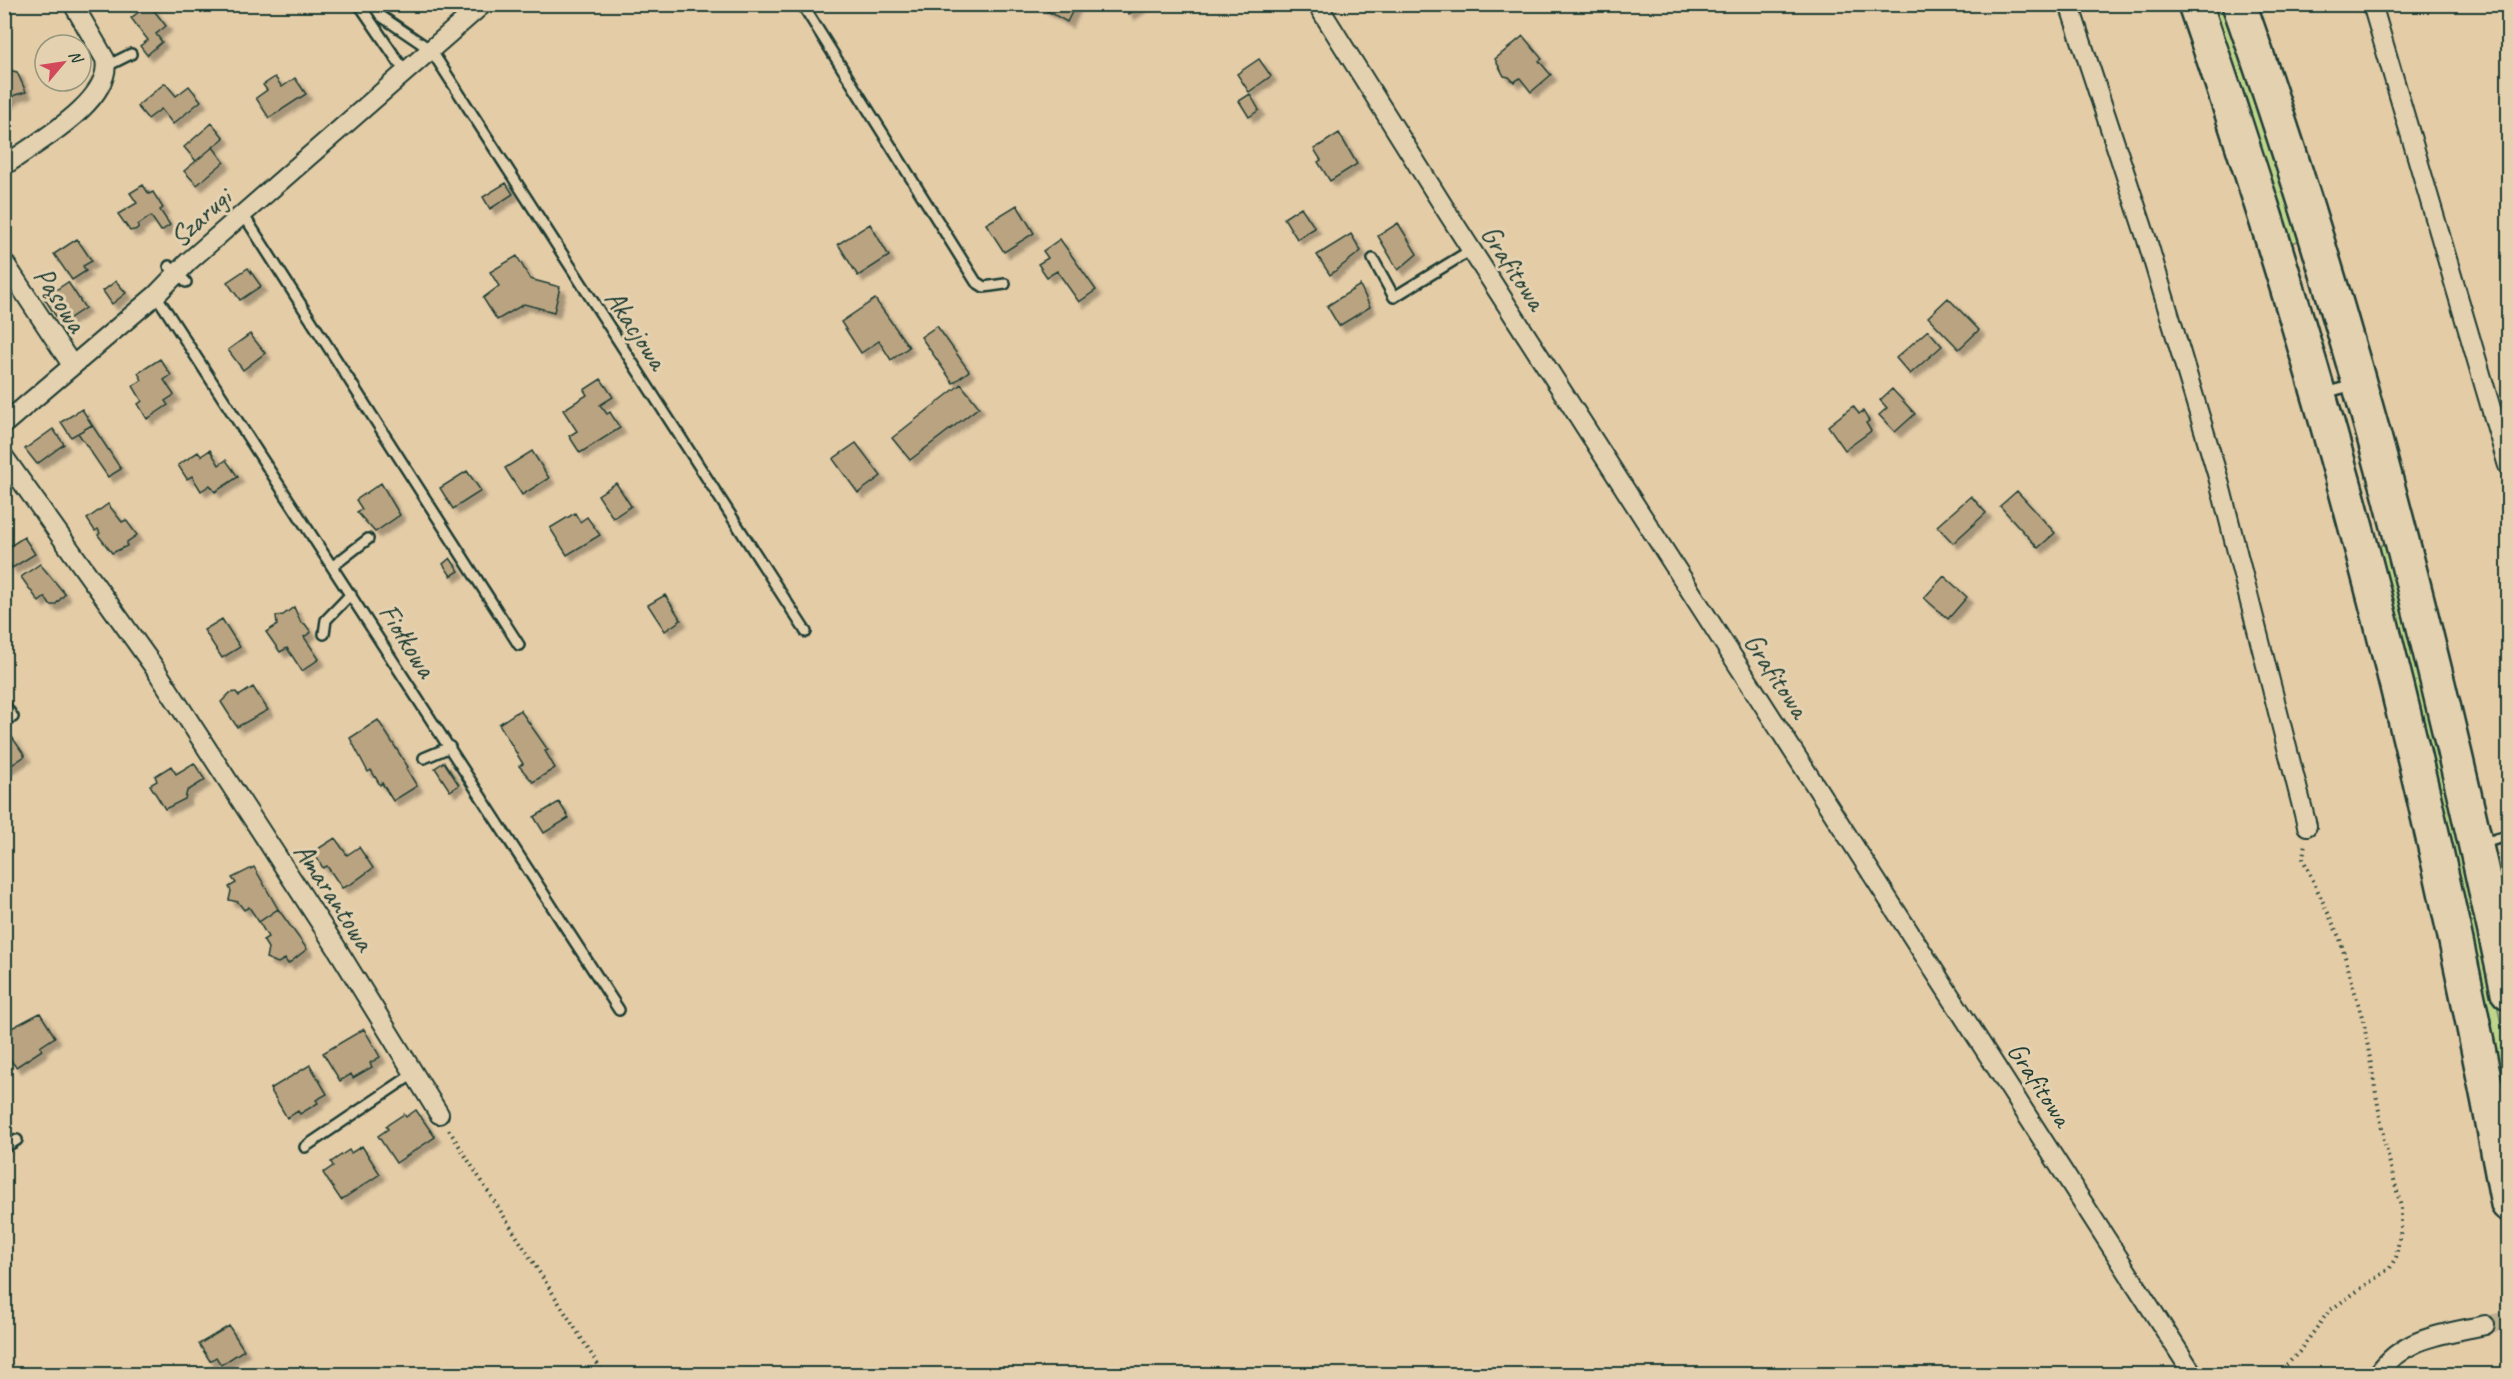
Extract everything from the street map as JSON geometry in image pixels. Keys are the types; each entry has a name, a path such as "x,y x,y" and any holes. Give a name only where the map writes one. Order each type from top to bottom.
{"highway":[{"path":"2195,4 2272,237 2319,395 2375,600 2436,841 2508,1204"},
{"path":"2239,4 2358,384 2415,590 2477,844 2508,992"}],"street":[{"path":"4,166 32,141 94,98 103,84 106,66 101,50 73,4"},
{"name":"Szarugi","path":"4,423 156,296 177,274 238,224 483,4"},
{"name":"Grafitowa","path":"1317,4 1471,250 2193,1374"},
{"path":"2069,4 2147,240 2218,477 2307,826"},
{"path":"2372,4 2508,466"},
{"name":"Pąsowa","path":"4,262 72,365"},
{"name":"Amarantowa","path":"4,457 154,667 416,1072 439,1114"},
{"path":"2378,1374 2394,1354 2407,1346 2484,1325"}],"lane":[{"path":"359,4 406,73"},
{"path":"373,4 381,16 431,50"},
{"path":"802,4 976,282 984,286 1005,284"},
{"name":"Akacjowa","path":"431,50 806,632"},
{"path":"106,66 131,54"},
{"path":"238,224 519,645"},
{"path":"1373,259 1394,297 1471,250"},
{"name":"Fiołkowa","path":"156,296 619,1010"},
{"path":"2319,395 2358,384"},
{"path":"333,566 368,539"},
{"path":"324,634 326,620 351,594"},
{"path":"4,704 13,717"},
{"path":"424,758 450,747"},
{"path":"2477,844 2508,836"},
{"path":"305,1147 416,1072"},
{"path":"4,1148 17,1140"}],"path":[{"path":"2277,1374 2299,1352 2329,1311 2390,1268 2396,1257 2402,1230 2401,1207 2386,1150 2364,1024 2340,939 2303,859 2307,826"},
{"path":"439,1114 604,1374"}],"green space":[{"path":"2208,5 2224,5 2301,240 2286,245"},
{"path":"2389,543 2475,889 2508,1061 2508,1125 2374,547"}],"building":[{"path":"149,4 166,26 156,34 162,42 147,55 140,46 148,40 131,18"},
{"path":"1035,4 1076,4 1067,22"},
{"path":"1123,4 1144,4 1129,14"},
{"path":"1523,36 1542,59 1539,61 1551,75 1531,92 1520,78 1514,82 1504,76 1495,59"},
{"path":"1259,59 1271,76 1249,92 1237,74"},
{"path":"4,64 9,70 17,72 26,92 15,95 4,106"},
{"path":"275,77 282,87 295,78 306,94 269,118 256,98 267,90 263,85"},
{"path":"165,83 176,96 189,86 201,101 173,124 161,109 148,119 137,106"},
{"path":"1250,94 1259,110 1249,117 1239,101"},
{"path":"212,123 224,138 196,161 184,147"},
{"path":"1339,133 1357,164 1330,181 1318,162 1321,160 1314,149"},
{"path":"213,147 224,162 197,185 184,171"},
{"path":"506,183 513,194 490,209 483,197"},
{"path":"143,185 149,194 153,192 163,208 160,210 170,225 161,231 151,216 138,225 138,229 130,231 118,214 137,203 130,193"},
{"path":"1017,205 1034,233 1004,252 986,224"},
{"path":"1301,207 1315,228 1297,239 1284,218"},
{"path":"1398,223 1417,254 1398,270 1378,236"},
{"path":"870,224 889,256 858,276 838,244"},
{"path":"1351,234 1361,251 1330,275 1317,255"},
{"path":"77,239 92,261 83,266 86,271 72,280 54,254"},
{"path":"1060,239 1096,290 1079,302 1057,271 1047,277 1038,264 1048,258 1043,251"},
{"path":"517,256 530,279 560,287 554,312 524,304 497,320 483,298 499,286 490,272"},
{"path":"248,268 261,286 240,300 227,282"},
{"path":"116,281 126,293 112,304 103,291"},
{"path":"68,282 85,308 61,324 44,298"},
{"path":"1360,285 1370,307 1339,326 1327,306"},
{"path":"1948,298 1979,330 1959,349 1928,317"},
{"path":"875,299 909,347 891,360 879,341 861,353 841,322"},
{"path":"937,326 969,371 953,383 921,337"},
{"path":"1928,330 1942,346 1910,374 1896,358"},
{"path":"250,334 265,353 243,370 228,350"},
{"path":"160,359 171,375 164,380 174,395 165,401 168,405 147,419 138,404 142,401 133,386 142,380 138,373"},
{"path":"601,379 613,397 600,405 607,414 610,412 620,428 580,453 569,436 577,431 563,410 587,395 584,390"},
{"path":"961,384 979,407 910,460 892,438"},
{"path":"1892,389 1915,414 1895,432 1879,415 1887,408 1880,400"},
{"path":"1853,406 1859,414 1863,411 1869,421 1866,423 1871,431 1845,450 1828,426"},
{"path":"82,409 92,425 71,437 61,422"},
{"path":"92,425 121,469 108,477 78,433"},
{"path":"53,429 64,444 37,464 25,449"},
{"path":"856,443 881,476 858,493 833,459"},
{"path":"210,450 219,465 226,460 238,477 215,492 210,485 201,491 192,476 187,479 178,465 198,452 201,456"},
{"path":"532,451 549,478 522,495 505,468"},
{"path":"467,471 481,491 453,509 440,488"},
{"path":"381,483 400,515 375,532 357,512 362,509 356,500"},
{"path":"616,483 631,506 613,518 598,495"},
{"path":"2017,491 2055,533 2038,548 2000,506"},
{"path":"1971,496 1986,513 1953,543 1937,526"},
{"path":"108,504 122,522 126,520 137,535 127,542 127,546 112,553 98,535 100,533 98,529 95,531 87,519"},
{"path":"575,513 580,522 587,517 600,535 567,555 550,528"},
{"path":"24,537 35,554 12,568 4,556 4,550"},
{"path":"450,558 459,571 451,576 443,564"},
{"path":"40,564 65,594 55,605 50,605 45,597 39,602 21,577"},
{"path":"1944,576 1967,597 1948,619 1924,598"},
{"path":"665,595 681,620 665,631 648,605"},
{"path":"294,607 301,623 305,624 311,632 304,637 319,659 302,671 287,648 280,652 266,632 277,625 276,616 283,615"},
{"path":"222,619 240,647 222,658 204,630"},
{"path":"253,687 268,710 237,727 221,702 230,693 236,692 239,696"},
{"path":"520,710 548,750 545,751 555,768 533,782 519,766 523,764 499,724"},
{"path":"378,720 408,767 406,768 417,786 393,801 371,770 368,772 350,738"},
{"path":"12,737 25,756 4,770 4,742"},
{"path":"444,762 459,785 450,791 435,768"},
{"path":"194,763 205,780 187,791 185,799 165,809 150,785 157,781 155,776 171,766 176,774"},
{"path":"559,802 569,818 544,833 534,817"},
{"path":"335,838 347,855 359,847 373,868 342,888 327,866 323,868 313,852"},
{"path":"254,867 278,909 259,922 249,907 244,910 238,902 229,900 231,891 229,887 236,883 232,878"},
{"path":"278,909 307,949 288,964 285,959 278,963 266,958 268,948 263,940 268,937 259,922"},
{"path":"40,1013 55,1037 40,1047 42,1050 16,1067 4,1052 4,1032"},
{"path":"364,1029 380,1057 370,1063 372,1067 353,1078 351,1074 340,1081 323,1053"},
{"path":"310,1065 327,1094 316,1100 318,1103 300,1114 298,1111 287,1118 270,1089"},
{"path":"416,1110 435,1137 396,1163 378,1136 388,1129 386,1126 404,1114 406,1117"},
{"path":"362,1146 380,1174 341,1200 323,1173 333,1166 331,1162 349,1150 351,1153"},
{"path":"229,1326 244,1350 221,1365 216,1357 210,1361 199,1344"}],"tunnel":[{"path":"2485,1325 2508,1320"}]}
